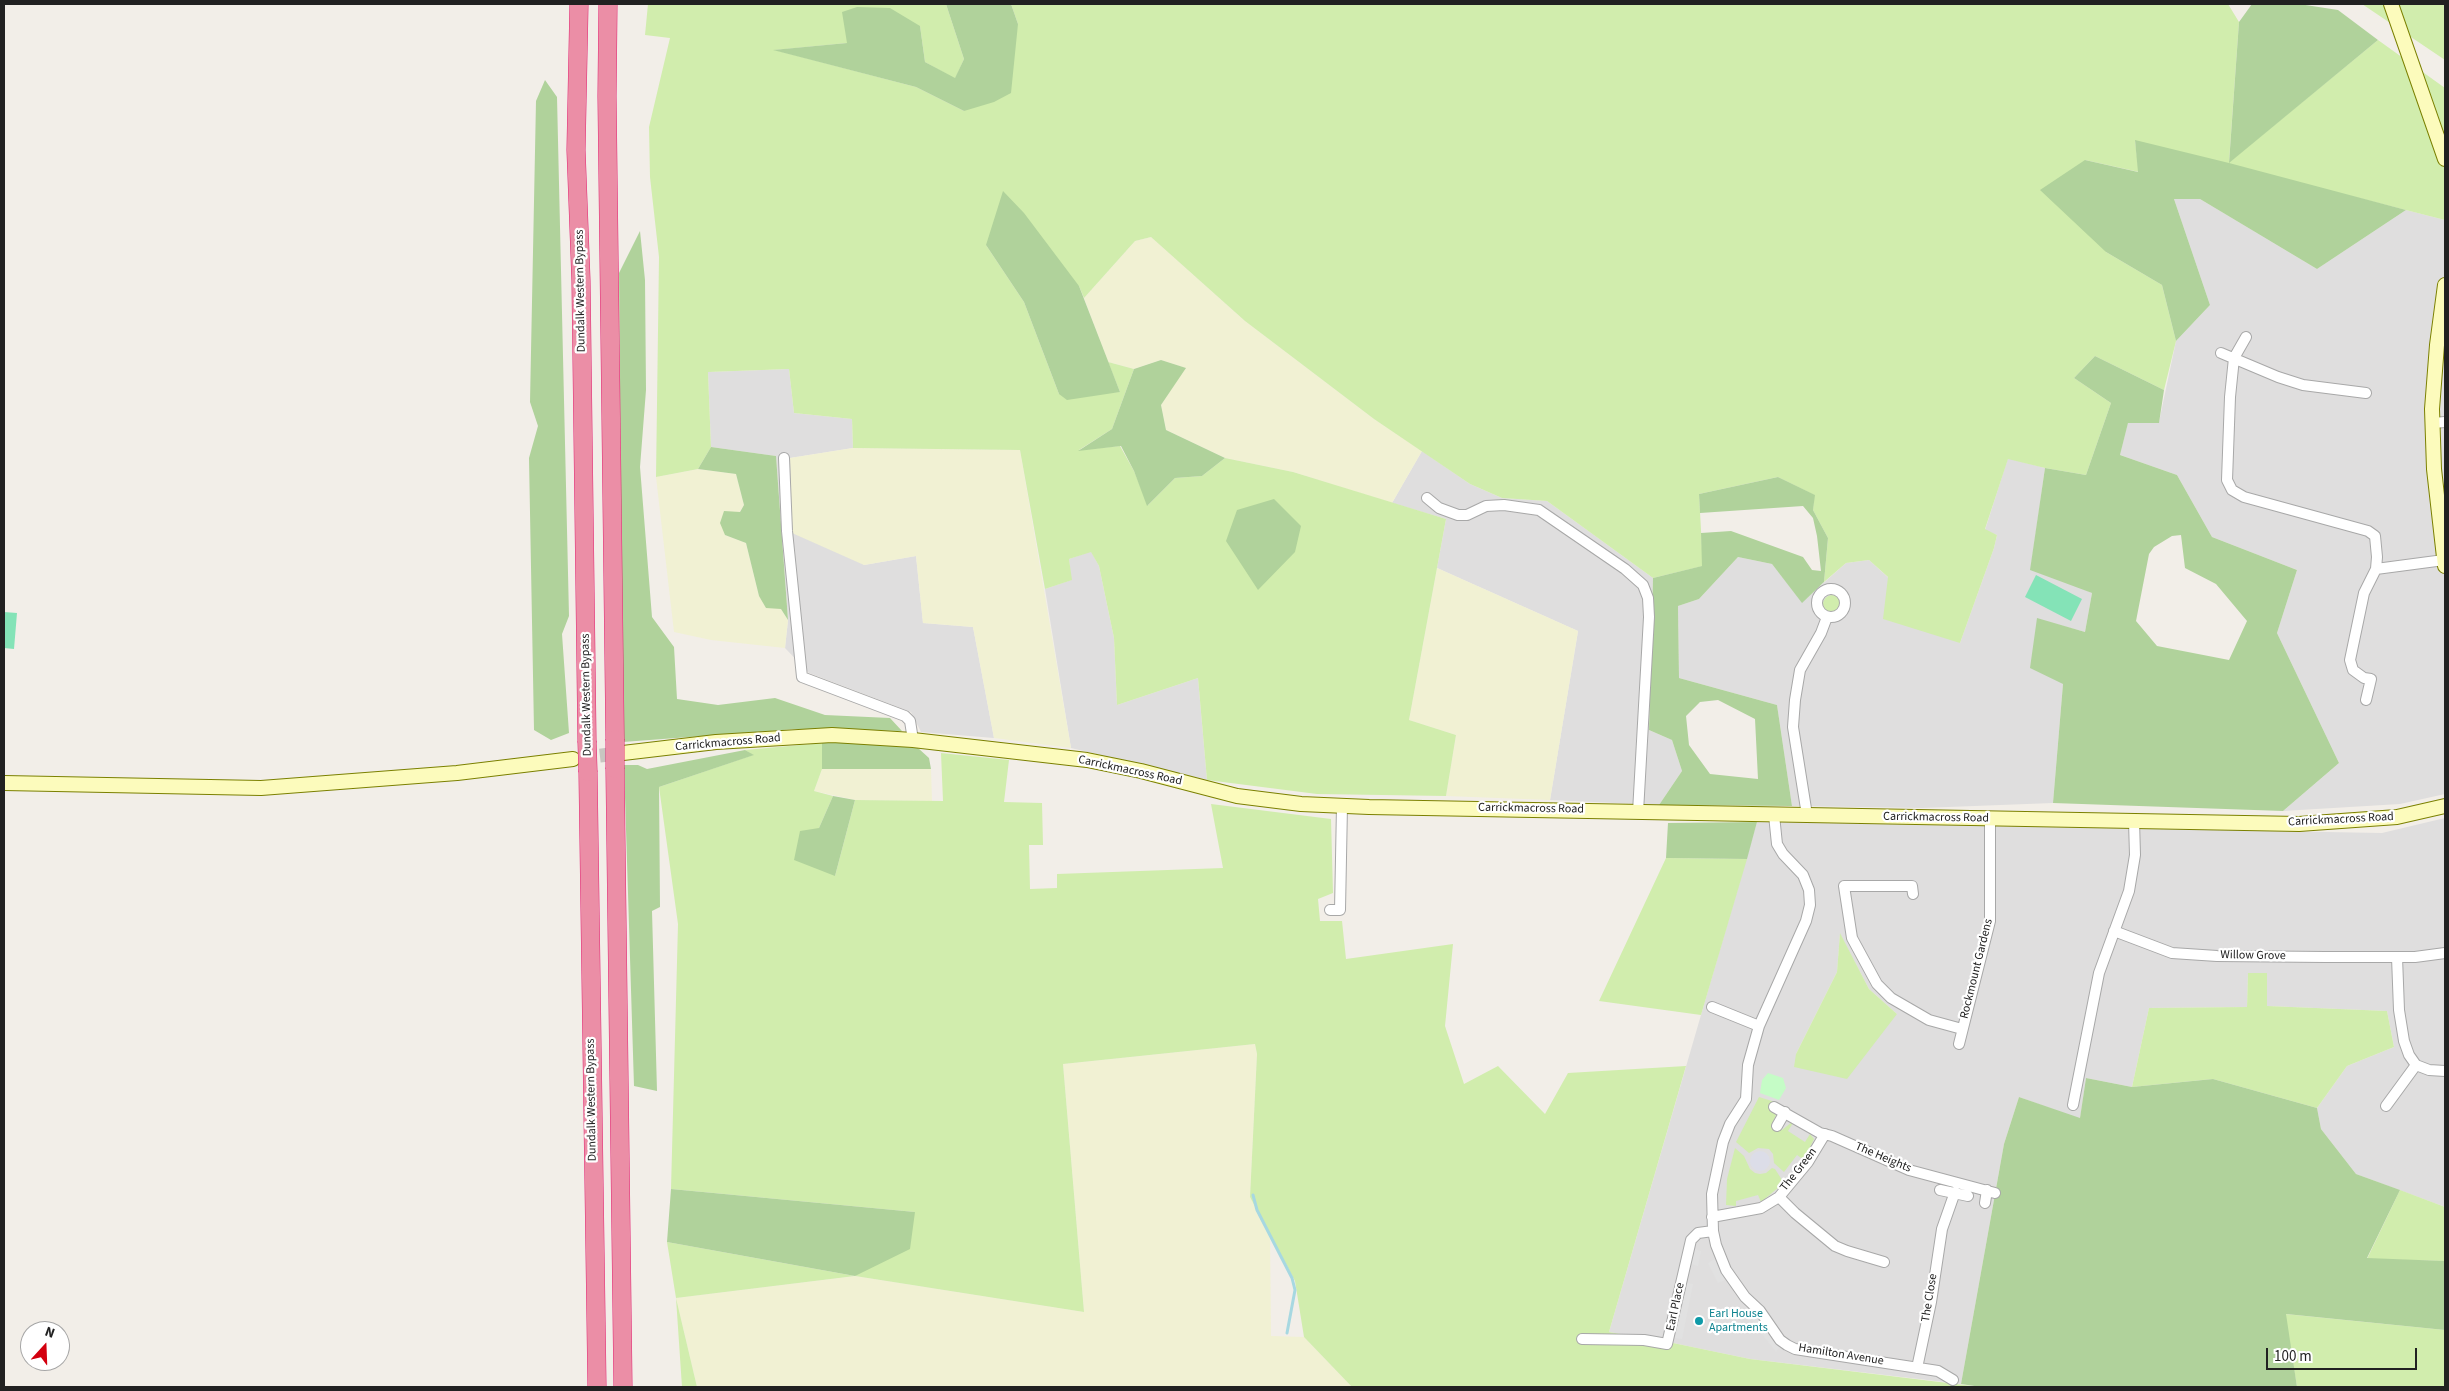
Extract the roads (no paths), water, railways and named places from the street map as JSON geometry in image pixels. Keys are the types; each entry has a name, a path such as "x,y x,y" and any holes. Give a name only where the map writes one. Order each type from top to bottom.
{"highway":[{"name":"Dundalk Western Bypass","path":"579,4 576,150 581,281 597,1387"},
{"path":"608,4 607,96 619,746 615,769 623,1387"}],"main road":[{"path":"2391,4 2445,159"},
{"path":"2445,285 2434,371 2439,423 2434,469 2445,563"},
{"name":"Carrickmacross Road","path":"619,746 832,735 913,740 1087,760 1141,771 1237,796 1301,804 1342,806 2288,824 2354,822 2397,817 2445,806"},
{"path":"4,783 261,788 457,772 573,759"}],"street":[{"path":"2246,337 2234,358 2230,397 2227,480 2232,490 2244,497 2368,531 2374,536 2377,557 2376,569 2364,593 2350,660 2353,670 2371,679 2366,700"},
{"path":"2221,353 2278,377 2303,385 2366,393"},
{"path":"784,458 787,531 802,677 905,716 910,721 913,740"},
{"path":"1427,498 1439,508 1458,515 1467,515 1486,506 1495,505 1539,510 1625,570 1643,585 1648,598 1649,617 1638,812"},
{"path":"2376,569 2445,563"},
{"path":"1807,815 1793,727 1795,700 1800,670 1821,633 1827,617"},
{"path":"1330,910 1340,910 1342,806"},
{"name":"Hamilton Avenue","path":"1774,814 1778,844 1784,854 1803,875 1809,890 1810,905 1806,921 1760,1026 1748,1065 1746,1099 1730,1124 1719,1155 1713,1187 1713,1231 1726,1270 1745,1297 1760,1311 1780,1340 1787,1345 1795,1349 1917,1368"},
{"name":"Rockmount Gardens","path":"1959,1044 1990,921 1990,818"},
{"path":"2073,1105 2099,973 2129,891 2135,855 2134,821"},
{"name":"Rockmount Gardens","path":"1913,894 1912,886 1844,886 1852,938 1877,984 1891,998 1929,1020 1962,1029"},
{"name":"Willow Grove","path":"2114,931 2172,953 2217,956 2397,957 2445,953"},
{"path":"2397,957 2399,1010 2404,1041 2409,1055 2416,1065 2429,1070 2445,1071"},
{"path":"1712,1007 1760,1026"},
{"path":"2386,1106 2416,1065"},
{"name":"The Heights","path":"1774,1107 1825,1134 1909,1170 1991,1192 1985,1203"},
{"path":"1777,1126 1785,1112"},
{"name":"The Green","path":"1712,1217 1761,1208 1779,1197 1808,1162 1825,1134"},
{"path":"1940,1190 1968,1196"},
{"name":"The Close","path":"1917,1368 1931,1302 1942,1229 1955,1192"},
{"path":"1779,1197 1795,1213 1836,1246 1846,1252 1884,1262"},
{"name":"Earl Place","path":"1582,1339 1644,1340 1667,1344 1691,1240 1698,1233 1713,1231"},
{"path":"1917,1368 1938,1371 1953,1380"}],"waterway":[{"path":"1253,1195 1257,1210 1292,1278 1295,1290 1287,1333"}],"tunnel":[{"path":"579,758 623,753"}],"place":[{"name":"Earl House Apartments","path":"1699,1321"}]}
